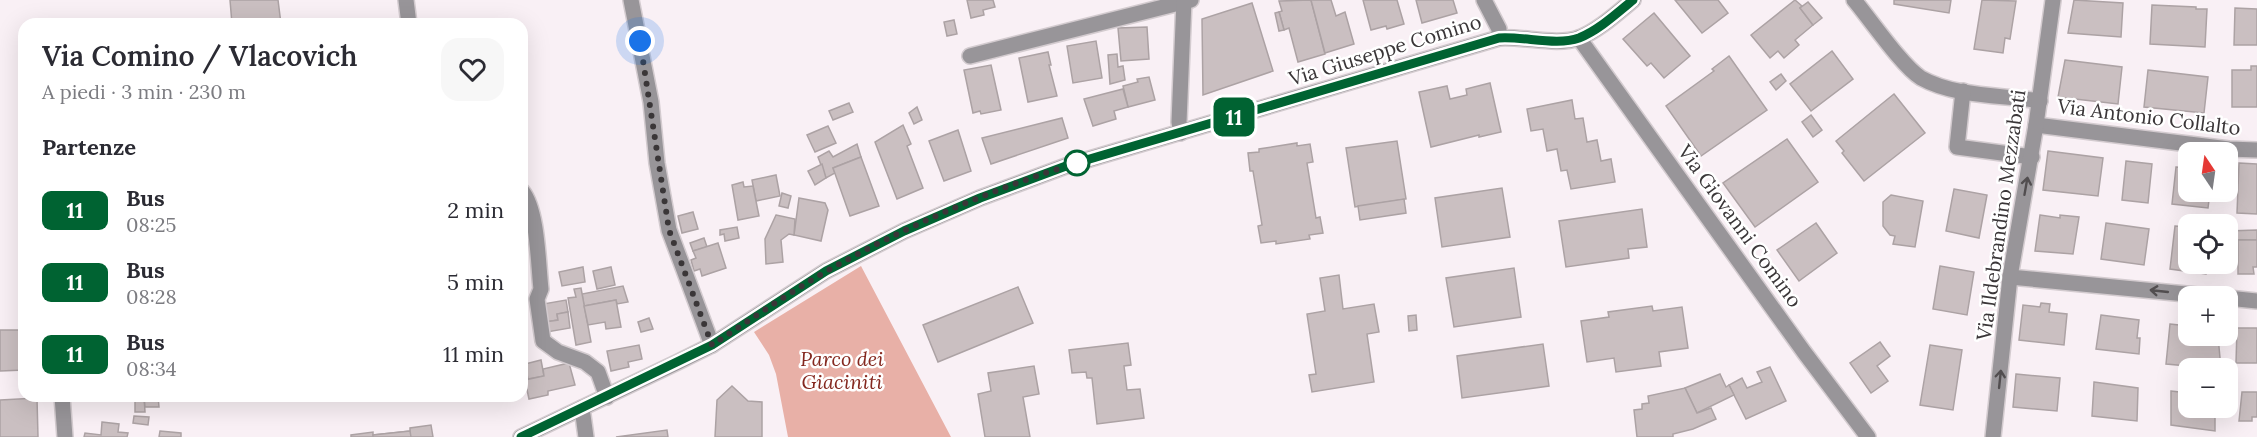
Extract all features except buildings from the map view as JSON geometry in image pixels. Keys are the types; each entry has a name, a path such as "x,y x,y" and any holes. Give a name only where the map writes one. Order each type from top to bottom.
{"street":[{"path":"406,0 408,18"},
{"path":"631,0 651,102 657,164 669,230 712,345"},
{"path":"1484,0 1499,29 1499,38"},
{"path":"1579,38 1608,21 1633,0"},
{"path":"1854,0 1905,63 1920,77 1963,91 2040,101"},
{"name":"Via Ildebrandino Mezzabati","path":"1993,437 2010,277 2040,101 2053,0"},
{"path":"970,56 1186,1 1179,122 1181,133"},
{"name":"Via Giuseppe Comino","path":"521,437 712,345 826,271 904,231 980,198 1066,166 1499,38 1514,36 1562,40 1579,38"},
{"name":"Via Giovanni Comino","path":"1579,38 1804,352 1868,437"},
{"path":"1963,91 1957,147 2031,157"},
{"name":"Via Antonio Collalto","path":"2036,125 2229,149 2257,150"},
{"path":"528,199 532,213 541,289 537,299 543,340 558,352 585,362 598,372 607,397"},
{"path":"2010,277 2178,293"},
{"path":"2238,299 2257,301"},
{"path":"62,402 65,437"},
{"path":"582,408 586,437"}],"green space":[{"name":"Parco dei Giaciniti","path":"861,266 951,437 788,437 776,374 769,355 754,332"}],"bus line":[{"name":"11","path":"521,437 712,345 826,271 904,231 980,198 1066,166 1499,38 1514,36 1562,40 1579,38 1608,21 1633,0"}],"route":[{"path":"640,41 651,102 657,164 669,230 712,345 826,271 904,231 980,198 1077,163"}]}
